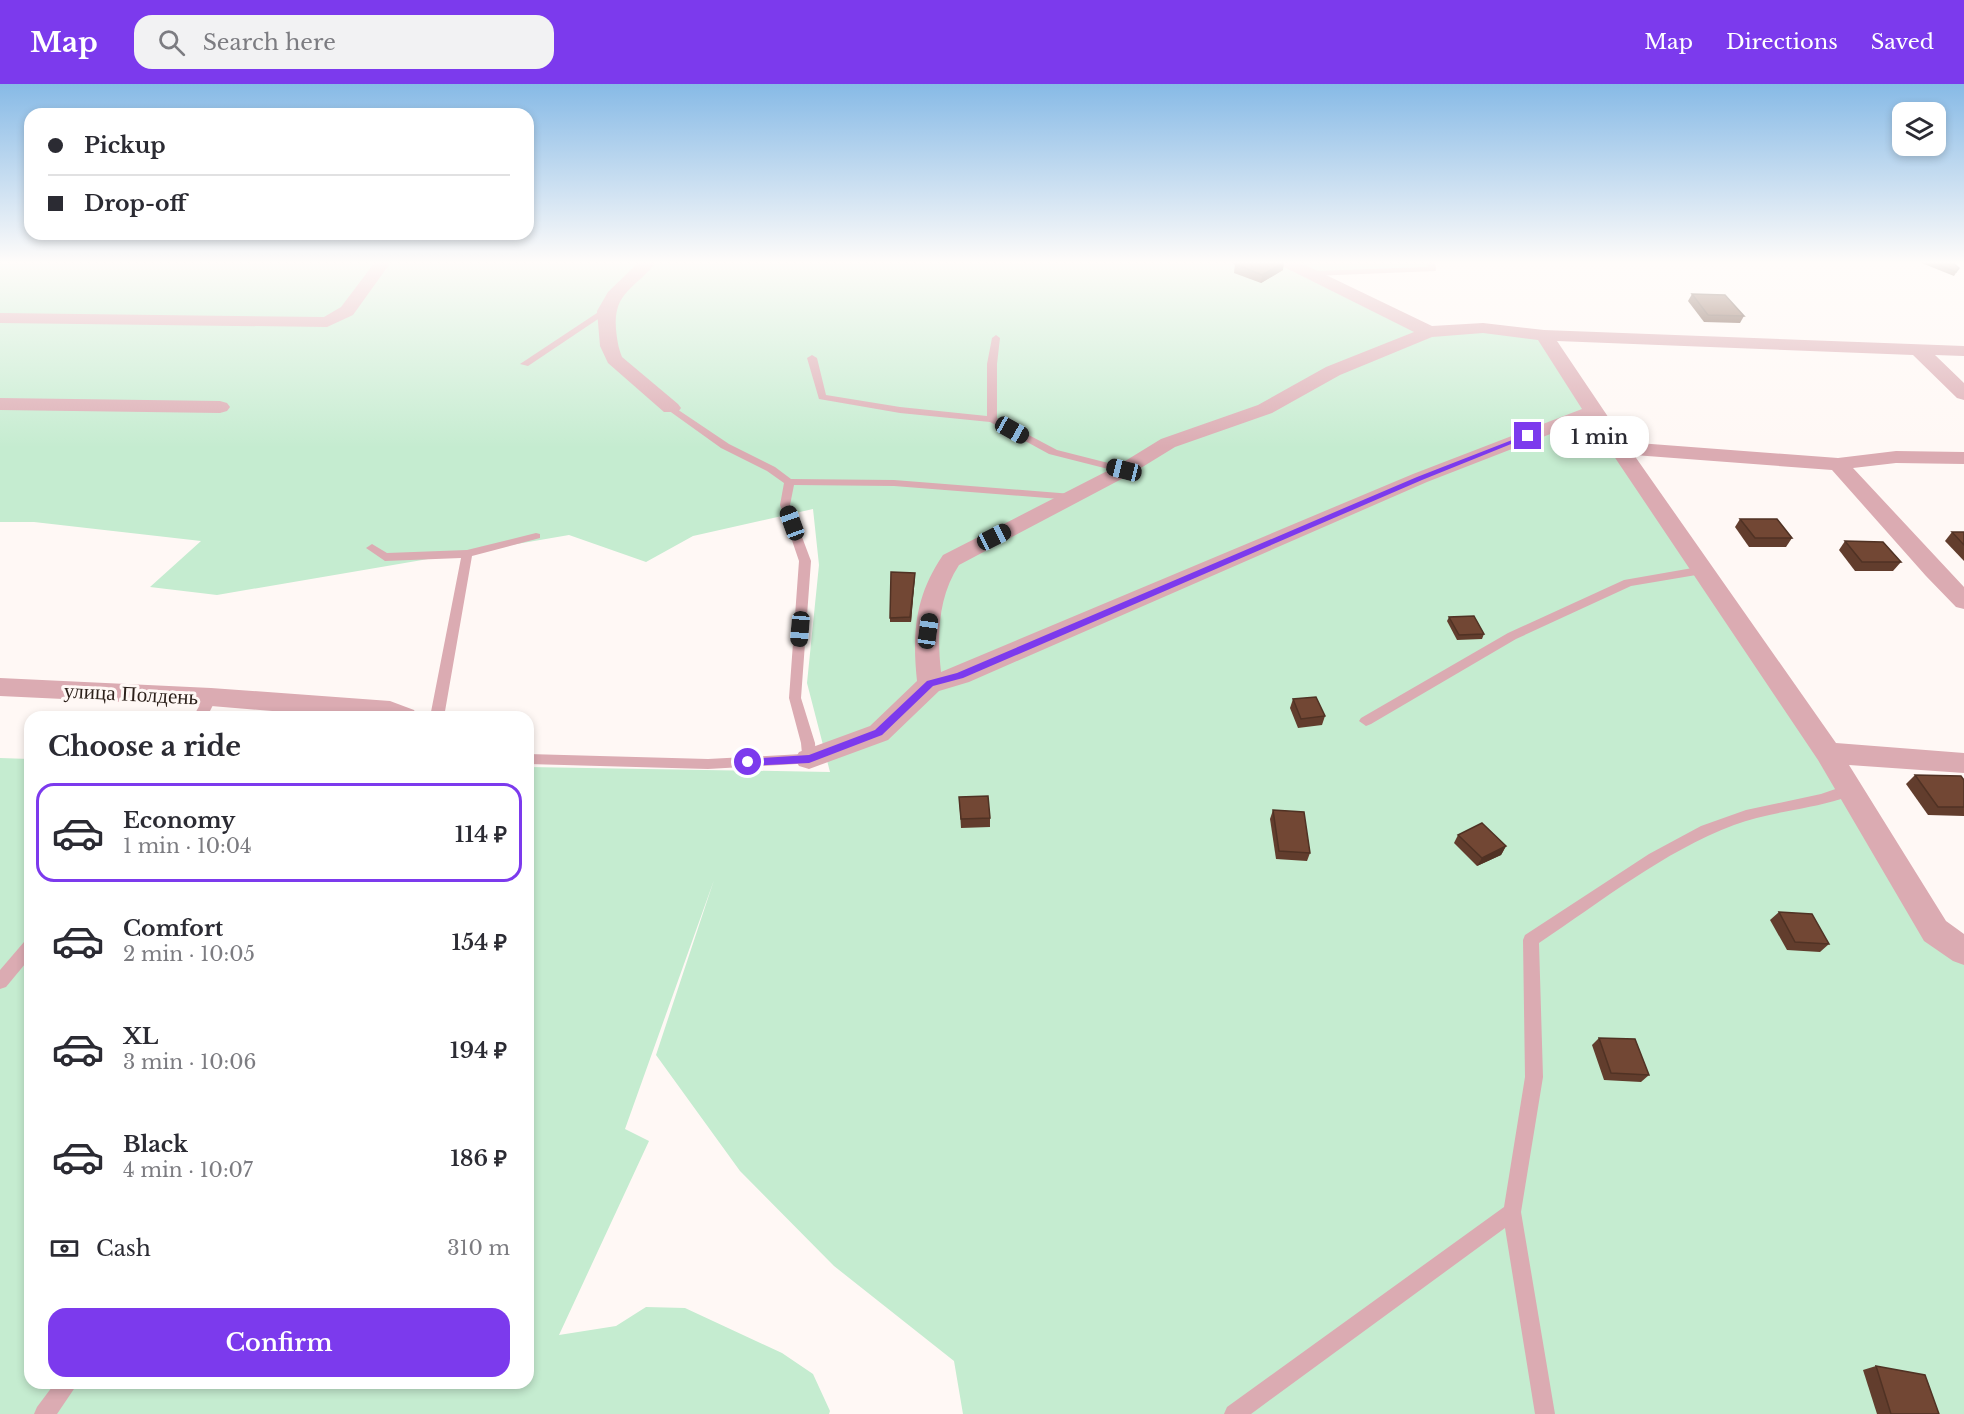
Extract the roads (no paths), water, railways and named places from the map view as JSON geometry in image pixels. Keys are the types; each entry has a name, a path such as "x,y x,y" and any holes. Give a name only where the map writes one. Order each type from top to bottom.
{"street":[{"path":"607,324 609,346 614,359 671,408"},
{"path":"1414,324 1429,332"},
{"path":"930,684 925,652 934,589 951,560 1124,470 1168,443 1265,409 1333,371 1429,332 1483,328 1544,334 1964,351"},
{"path":"1544,334 1593,411 1828,753 1935,931 1964,951"},
{"path":"1918,349 1964,394"},
{"path":"0,404 220,407"},
{"path":"809,759 879,733 930,684 960,676 1420,478 1593,411"},
{"path":"1619,448 1838,464 1896,458 1964,458"},
{"path":"1838,464 1964,601"},
{"name":"улица Полдень","path":"0,687 205,707 390,711"},
{"path":"1828,753 1964,763"}],"lane":[{"path":"525,364 586,324"},
{"path":"992,419 992,364 996,338"},
{"path":"812,358 822,396 900,410 992,419 1053,452 1124,470"},
{"path":"671,408 725,446 771,469 789,482 905,483 1072,497"},
{"path":"534,759 708,764 809,759 808,743 795,698 806,561 785,505 789,482"},
{"path":"372,548 386,557 467,554 536,536"},
{"path":"438,711 467,554"},
{"path":"1366,721 1512,636 1628,583 1704,570"},
{"path":"1545,1414 1512,1212 1534,1077 1531,940 1667,851 1731,820 1833,797 1850,789"},
{"path":"0,982 24,954"},
{"path":"1234,1414 1512,1212"},
{"path":"44,1414 63,1389"}]}
